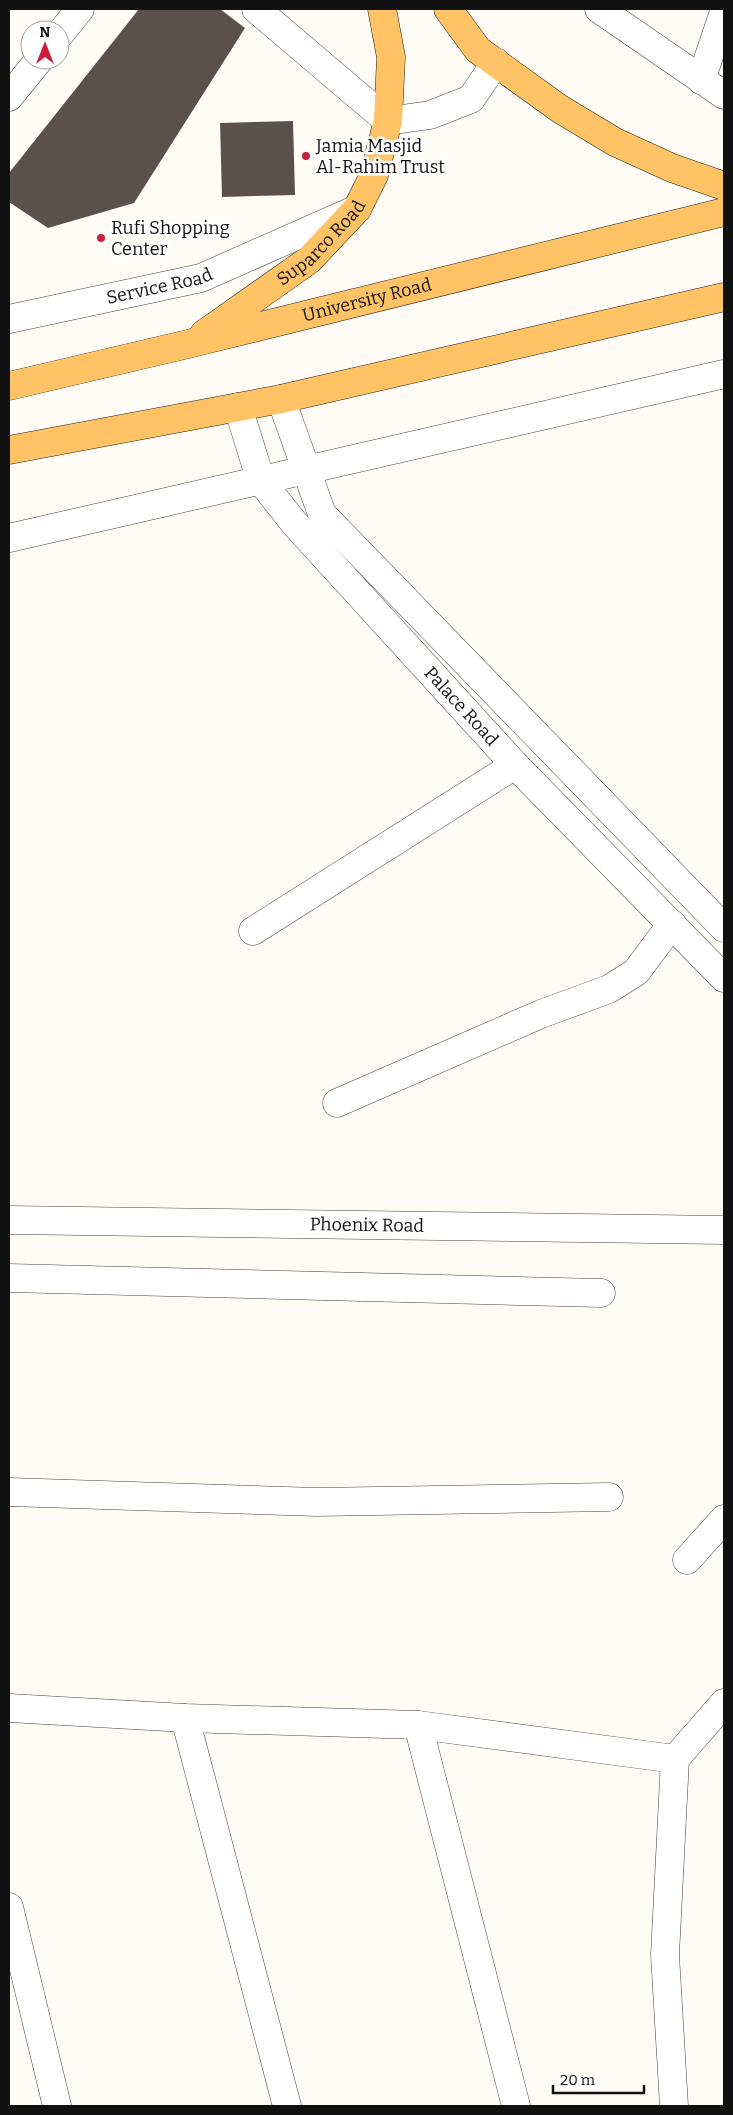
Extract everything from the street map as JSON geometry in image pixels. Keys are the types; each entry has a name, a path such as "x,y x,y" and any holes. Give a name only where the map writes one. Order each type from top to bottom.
{"main road":[{"name":"Suparco Road","path":"188,344 309,260 357,209 374,175 388,120 391,57 382,9"},
{"path":"448,9 478,50 560,109 615,142 672,168 724,186"},
{"name":"University Road","path":"9,386 188,344 724,212"},
{"path":"9,450 238,408 724,297"}],"street":[{"path":"70,22 80,9"},
{"path":"256,9 388,120 430,115 471,99 496,62"},
{"path":"599,9 724,94"},
{"path":"701,80 724,12"},
{"path":"9,97 31,70"},
{"name":"Service Road","path":"9,319 201,278 357,209"},
{"path":"9,538 724,374"},
{"name":"Palace Road","path":"280,399 322,514 724,928"},
{"name":"Palace Road","path":"238,408 261,481 295,524 515,765 724,978"},
{"path":"253,931 515,765"},
{"path":"337,1103 541,1014 617,985 636,972 672,924"},
{"name":"Phoenix Road","path":"9,1220 724,1230"},
{"path":"9,1278 601,1293"},
{"path":"9,1492 316,1502 609,1498"},
{"path":"687,1560 724,1519"},
{"path":"674,2106 665,1955 675,1759 724,1703"},
{"path":"9,1708 186,1718 418,1725 675,1759"},
{"path":"186,1718 287,2106"},
{"path":"418,1725 516,2106"},
{"path":"9,1908 57,2106"}],"building":[{"path":"139,9 220,9 245,28 134,203 48,228 9,202 9,173"},
{"path":"293,121 295,195 222,197 220,123"}],"place":[{"name":"Jamia Masjid Al-Rahim Trust","path":"306,156"},
{"name":"Rufi Shopping Center","path":"101,238"}]}
